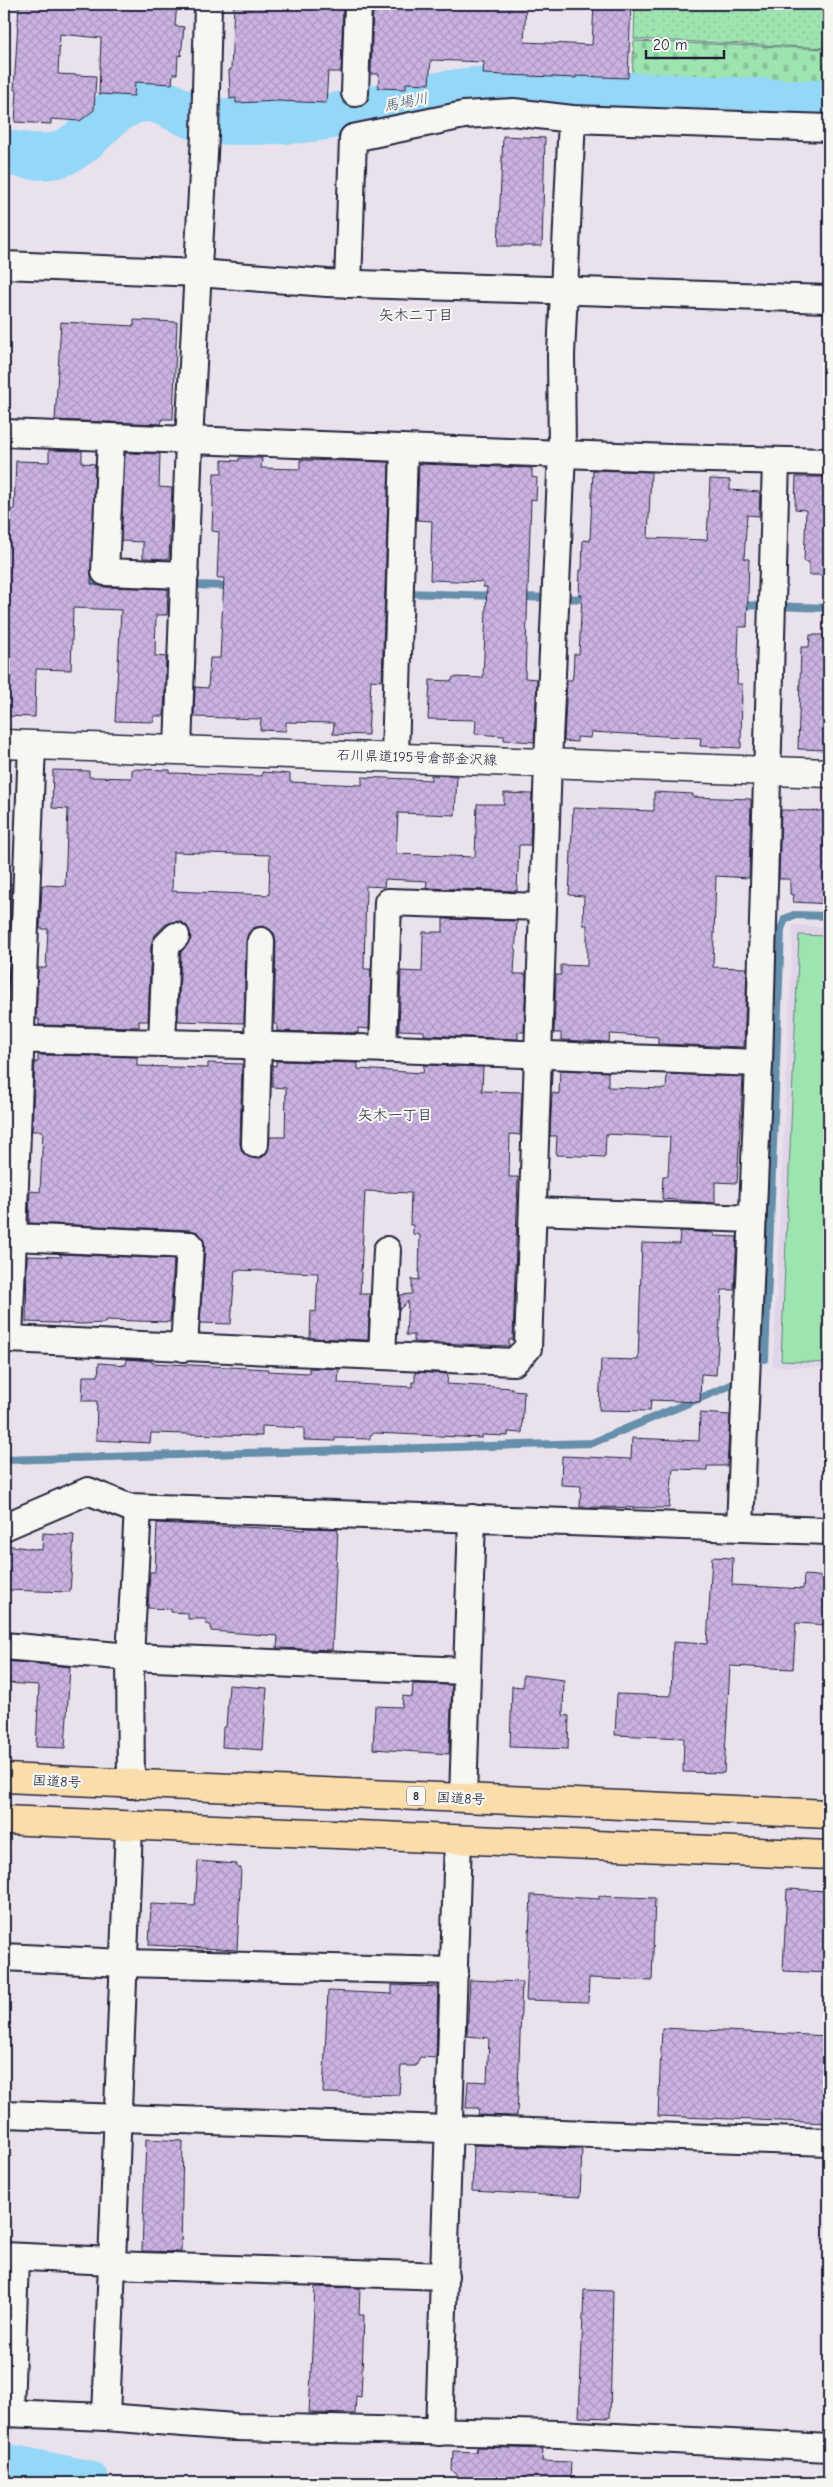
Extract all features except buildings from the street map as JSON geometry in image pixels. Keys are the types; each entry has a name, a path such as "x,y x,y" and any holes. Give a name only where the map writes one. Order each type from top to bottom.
{"highway":[{"name":"国道8号","path":"4,1778 829,1814"},
{"path":"4,1820 129,1827 829,1855"}],"main road":[{"name":"石川県道195号倉部金沢線","path":"4,744 829,772"}],"street":[{"path":"178,749 189,441 205,135 208,4"},
{"path":"355,93 358,4"},
{"path":"348,284 353,138 464,115 513,112 572,119 829,128"},
{"path":"32,745 13,1040 14,1237 6,1339 514,1362 528,1348 548,762 562,453 561,355 563,292 572,119"},
{"path":"4,266 198,273 348,284 829,299"},
{"path":"4,434 829,462"},
{"path":"111,438 105,572 185,581"},
{"path":"396,756 404,449"},
{"path":"740,1527 748,1379 759,1063 776,461"},
{"path":"383,1049 388,902 543,907"},
{"path":"162,1043 166,946 176,936"},
{"path":"255,1144 261,942"},
{"path":"13,1040 383,1049 759,1063"},
{"path":"533,1211 753,1220"},
{"path":"14,1237 190,1245 184,1348"},
{"path":"382,1356 387,1250"},
{"path":"4,1527 88,1492 128,1507 138,1508 829,1531"},
{"path":"131,1785 130,1657 138,1508"},
{"path":"464,1798 472,1518"},
{"path":"4,1646 130,1657 467,1671"},
{"path":"106,2417 122,1963 129,1827"},
{"path":"439,2432 458,1840"},
{"path":"4,1957 122,1963 455,1972"},
{"path":"4,2114 829,2142"},
{"path":"444,2276 9,2257 7,2413 106,2417 234,2426 558,2434 829,2448"}],"shaded area":[{"path":"793,925 829,927 829,1368 773,1366"}],"green space":[{"path":"635,4 829,4 829,48 634,39"},
{"path":"634,41 829,49 829,87 797,89 632,81"},
{"path":"799,935 829,936 829,1363 781,1361"}],"waterway":[{"name":"馬場川","path":"4,152 39,157 60,154 82,141 121,107 145,99 160,101 202,119 240,122 334,116 443,94 498,89 803,103 829,102"},
{"path":"81,581 107,582"},
{"path":"188,585 232,586"},
{"path":"376,592 496,596"},
{"path":"518,597 591,599"},
{"path":"738,605 829,608"},
{"path":"765,1359 781,929 785,919 794,915 829,916"},
{"path":"4,1460 592,1443 741,1381"},
{"path":"4,2466 87,2483"}],"district":[{"name":"矢木二丁目","path":"416,315"},
{"name":"矢木一丁目","path":"395,1115"}]}
